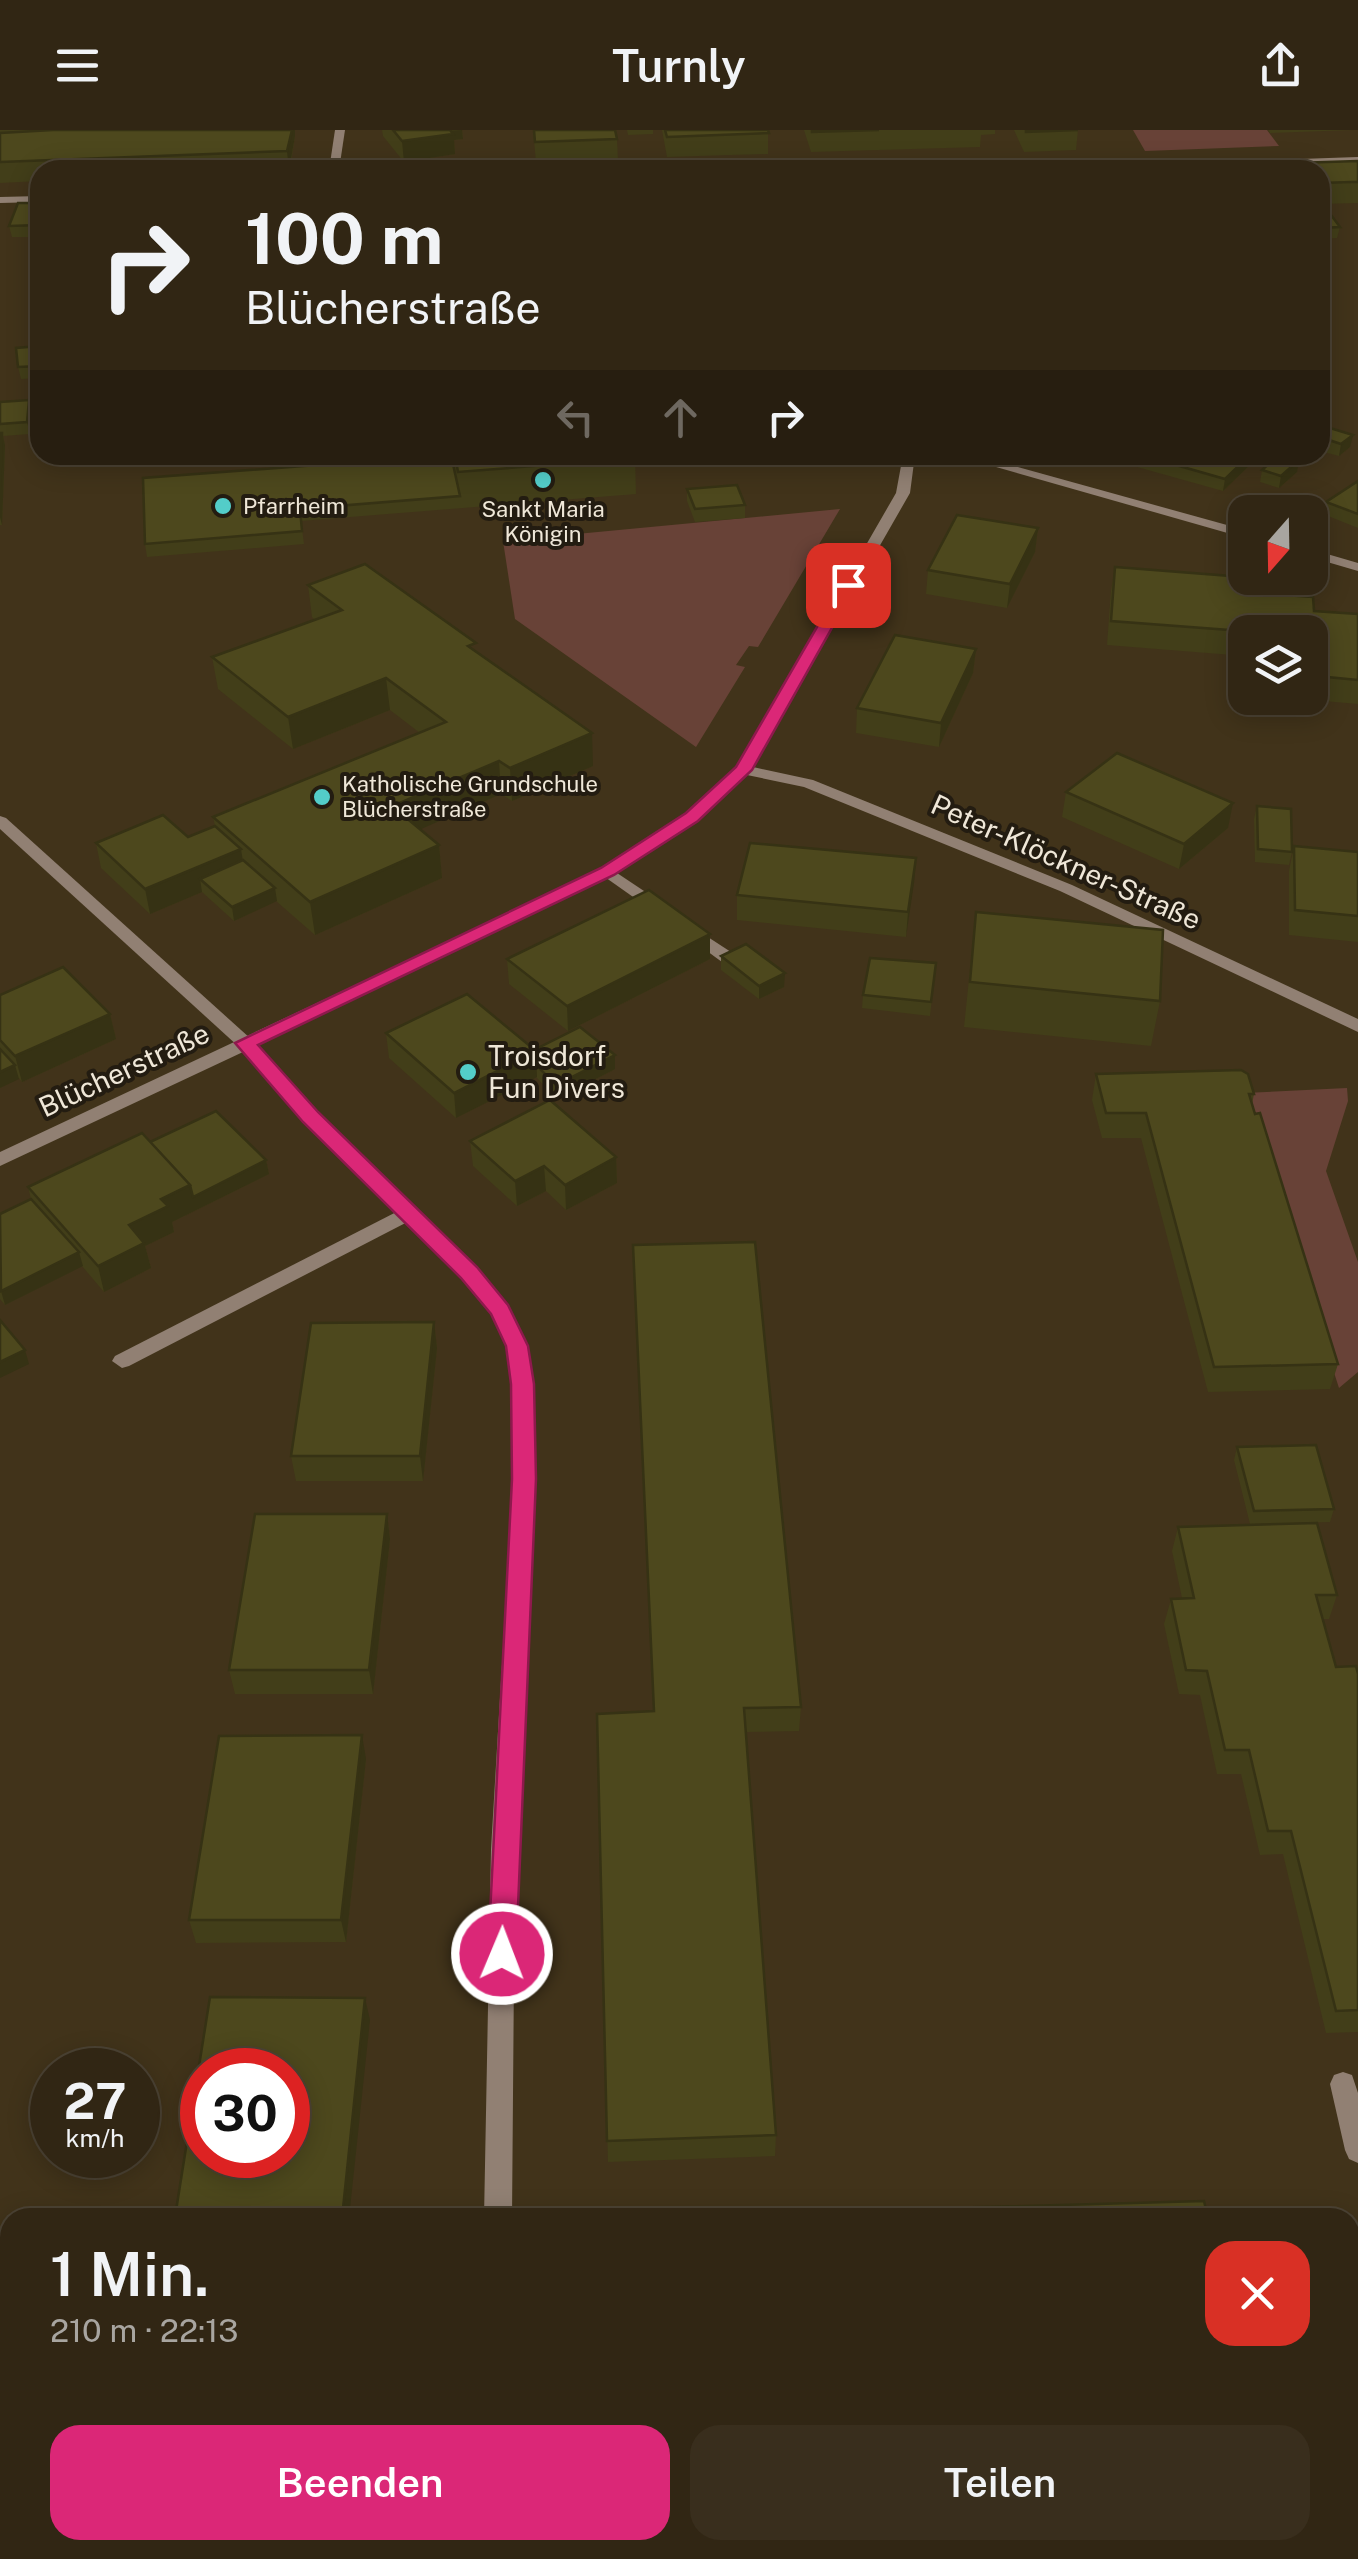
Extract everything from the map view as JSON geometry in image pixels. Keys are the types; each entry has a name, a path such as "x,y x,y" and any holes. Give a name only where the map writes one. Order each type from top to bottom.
{"street":[{"path":"336,160 340,130"},
{"path":"1330,161 1358,160"},
{"path":"0,200 30,199"},
{"name":"Blücherstraße","path":"0,1160 608,872 692,817 744,770 903,493 907,465"},
{"path":"996,465 1228,529"},
{"path":"1328,559 1358,568"},
{"name":"Peter-Klöckner-Straße","path":"744,770 808,784 961,844 1066,888 1358,1026"},
{"path":"0,821 245,1043 310,1117 410,1212 500,1310 517,1346 524,1479 503,1849 498,2208"},
{"path":"608,872 728,958"},
{"path":"122,1361 410,1212"},
{"path":"1343,2084 1358,2150"}],"shaded area":[{"path":"1133,130 1267,130 1279,146 1145,151"},
{"path":"840,509 758,647 749,646 736,665 745,667 696,747 515,619 503,541"},
{"path":"1347,1088 1348,1101 1326,1171 1358,1262 1358,1372 1339,1388 1244,1093"}],"building":[{"path":"292,130 287,151 0,162 0,133"},
{"path":"393,130 450,130 453,134 402,141"},
{"path":"534,130 615,130 617,139 535,142"},
{"path":"665,130 768,130 769,133 667,137"},
{"path":"812,130 879,130 812,132"},
{"path":"1358,161 1358,182 1330,183 1330,162"},
{"path":"18,203 30,203 30,225 9,226"},
{"path":"1330,214 1340,227 1330,228"},
{"path":"30,347 30,366 18,367 16,348"},
{"path":"29,400 27,422 0,424 0,402"},
{"path":"1330,428 1353,435 1341,444 1330,440"},
{"path":"317,465 453,465 460,496 300,509 302,531 145,544 143,478"},
{"path":"457,465 547,465 458,472"},
{"path":"1176,465 1240,465 1225,479"},
{"path":"1268,465 1293,465 1281,476 1262,470"},
{"path":"1358,481 1358,514 1328,501"},
{"path":"737,485 745,505 695,509 687,489"},
{"path":"957,515 1038,528 1010,584 928,570"},
{"path":"365,564 476,643 468,646 592,733 510,768 499,761 392,806 439,845 310,902 213,817 446,722 386,678 288,717 212,657 342,610 308,585"},
{"path":"1115,567 1228,576 1228,595 1313,597 1314,611 1358,614 1358,680 1328,677 1328,615 1228,615 1228,630 1111,621"},
{"path":"895,635 976,649 941,723 857,708"},
{"path":"1117,753 1233,803 1184,844 1066,792"},
{"path":"1257,806 1291,809 1292,852 1258,849"},
{"path":"163,815 188,837 215,826 241,849 145,889 96,843"},
{"path":"750,843 916,858 908,912 737,895"},
{"path":"1294,846 1358,852 1358,916 1295,910"},
{"path":"243,860 275,888 232,907 200,879"},
{"path":"649,890 710,934 567,1006 507,959"},
{"path":"976,912 1163,930 1160,1001 970,982"},
{"path":"746,944 785,973 759,986 721,956"},
{"path":"870,958 936,963 931,1002 863,995"},
{"path":"63,967 110,1014 15,1056 0,1040 0,995"},
{"path":"467,994 536,1051 454,1093 386,1033"},
{"path":"580,1027 615,1055 556,1085 536,1065 534,1050"},
{"path":"0,1049 15,1065 0,1072"},
{"path":"1241,1070 1248,1074 1255,1114 1260,1113 1338,1364 1214,1367 1146,1113 1106,1113 1096,1074"},
{"path":"550,1100 616,1157 565,1185 544,1166 515,1181 470,1141"},
{"path":"216,1111 266,1160 193,1197 190,1185 150,1142"},
{"path":"142,1133 190,1185 161,1199 168,1206 129,1225 144,1243 98,1266 28,1187"},
{"path":"31,1199 79,1252 1,1291 0,1214"},
{"path":"755,1242 801,1707 744,1708 776,2135 607,2141 597,1714 654,1711 633,1245"},
{"path":"0,1320 25,1350 0,1362"},
{"path":"434,1322 420,1456 291,1456 311,1323"},
{"path":"1316,1445 1334,1509 1254,1511 1237,1447"},
{"path":"255,1514 387,1514 369,1670 229,1670"},
{"path":"1317,1523 1337,1595 1316,1595 1336,1667 1356,1666 1358,1674 1358,2010 1336,2011 1291,1831 1268,1831 1249,1750 1225,1750 1207,1671 1186,1670 1171,1599 1194,1598 1178,1527"},
{"path":"362,1735 341,1920 189,1920 219,1736"},
{"path":"210,1997 365,1998 343,2208 176,2208 181,2178 310,2178 310,2048 202,2048"},
{"path":"1204,2201 1206,2208 948,2208"}],"place":[{"name":"Sankt Maria Königin","path":"543,480"},
{"name":"Pfarrheim","path":"223,506"},
{"name":"Katholische Grundschule Blücherstraße","path":"322,797"},
{"name":"Troisdorf Fun Divers","path":"468,1072"}],"route":[{"path":"502,1954 503,1849 524,1479 524,1413 517,1346 500,1310 469,1272 310,1117 245,1043 608,872 692,817 744,770 848,585"}]}
